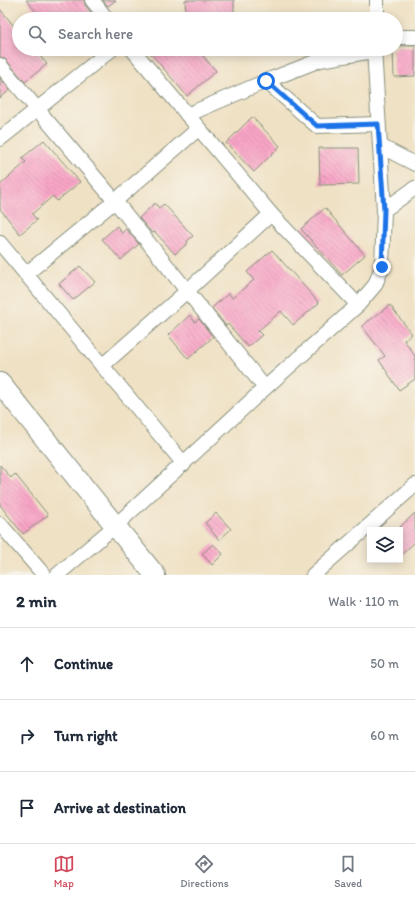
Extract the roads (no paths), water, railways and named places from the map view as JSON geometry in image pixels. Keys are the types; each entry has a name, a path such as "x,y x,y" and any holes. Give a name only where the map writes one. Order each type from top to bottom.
{"street":[{"path":"92,0 101,12"},
{"path":"377,0 377,12"},
{"path":"403,37 415,37"},
{"path":"0,139 103,56"},
{"path":"138,56 271,214 358,305"},
{"path":"187,115 266,81 320,60 342,56"},
{"path":"57,575 115,526 184,464 265,388 358,305 375,285 382,267 384,210 374,56"},
{"path":"0,65 116,201 265,388"},
{"path":"266,81 317,126 378,124"},
{"path":"26,274 116,201 198,129"},
{"path":"380,146 415,164"},
{"path":"384,210 415,188"},
{"path":"102,366 271,214"},
{"path":"0,243 184,464"},
{"path":"0,383 155,575"},
{"path":"313,575 415,485"},
{"path":"0,524 44,575"}]}
